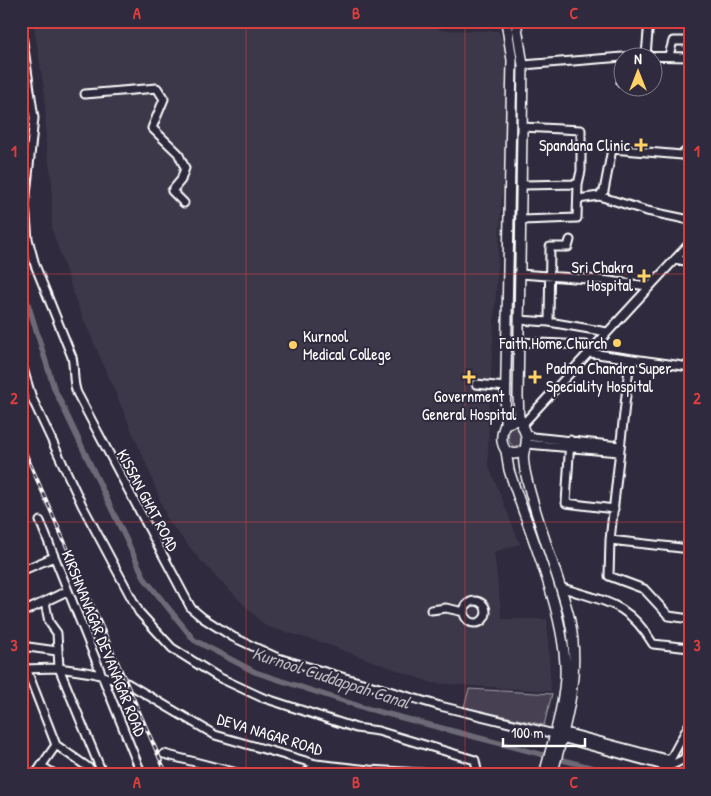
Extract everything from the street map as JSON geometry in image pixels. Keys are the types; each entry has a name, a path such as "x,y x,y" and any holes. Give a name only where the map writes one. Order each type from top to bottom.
{"main road":[{"path":"507,21 512,60 505,424 501,435 509,470 551,596 564,644 565,680 559,737 552,775"},
{"path":"516,21 523,65 522,220 518,342 521,422 526,434 525,448 530,491 562,588 573,636 575,681 559,737 544,775"},
{"path":"505,424 521,422"},
{"path":"506,451 514,454 525,448"}],"street":[{"path":"647,48 649,21"},
{"name":"KISSAN GHAT ROAD","path":"21,28 34,118 25,205 28,239 35,264 72,358 74,369 72,381 77,393 191,608 202,618 233,636 278,658 440,706 559,737"},
{"path":"669,55 673,41 690,41"},
{"path":"664,55 690,56"},
{"path":"523,65 614,58"},
{"path":"85,94 157,88 164,99 152,128 178,153 185,168 180,180 172,191 184,203"},
{"path":"522,128 581,130 581,171 578,184 577,218 522,220"},
{"path":"599,196 604,191 612,149 682,155 687,150 690,151"},
{"path":"522,185 578,184"},
{"path":"578,199 599,196 647,211 690,220"},
{"path":"549,322 550,246 568,247 570,240"},
{"path":"521,422 591,352 648,286 690,243"},
{"path":"674,259 690,262"},
{"path":"520,274 601,280 648,286"},
{"path":"519,320 549,322 607,332"},
{"path":"518,342 585,345 591,352 690,367"},
{"path":"630,359 610,540 609,576 644,589 669,616 690,619"},
{"path":"21,362 32,398 82,505 139,612 172,648 218,677 261,697 356,728 378,731 475,760 478,775"},
{"path":"476,384 506,387"},
{"path":"526,434 570,444 619,449"},
{"path":"525,448 570,444"},
{"path":"570,444 566,503 614,509"},
{"name":"KIRSHNANAGAR DEVANAGAR ROAD","path":"40,521 142,775"},
{"path":"610,540 690,549"},
{"path":"21,571 54,557"},
{"path":"562,588 611,602 637,620 653,644 690,648"},
{"path":"21,613 67,590"},
{"path":"45,602 49,622 57,633 59,668 103,775"},
{"path":"431,610 446,608 464,612"},
{"path":"21,646 57,651"},
{"path":"24,668 56,745 99,775"},
{"name":"DEVA NAGAR ROAD","path":"24,668 59,668 127,683 215,735 316,764 369,772 456,775"},
{"path":"559,737 670,760 690,723"},
{"path":"559,737 668,767 684,759 690,745"},
{"path":"36,775 56,745"},
{"path":"164,754 245,775"},
{"path":"304,775 316,764"},
{"path":"41,766 56,775"}],"shaded area":[{"name":"Kurnool Medical College","path":"33,21 438,21 439,30 498,31 506,46 505,146 489,406 488,464 520,544 494,552 502,619 547,619 551,691 432,683 323,643 265,626 202,562 168,521 147,466 77,304 52,230 52,181 46,146 45,95"},
{"path":"517,427 522,436 520,445 514,447 510,443 509,436 510,428"},
{"path":"469,689 552,694 544,725 464,707"}],"waterway":[{"name":"Kurnool Cuddappah Canal","path":"21,281 54,388 145,579 194,640 255,672 365,708 620,775"}],"railway":[{"path":"21,443 167,775"}],"place":[{"name":"Spandana Clinic","path":"641,145"},
{"name":"Sri Chakra Hospital","path":"644,276"},
{"name":"Faith Home Church","path":"617,343"},
{"name":"Kurnool Medical College","path":"293,345"},
{"name":"Government General Hospital","path":"469,377"},
{"name":"Padma Chandra Super Speciality Hospital","path":"535,377"}]}
